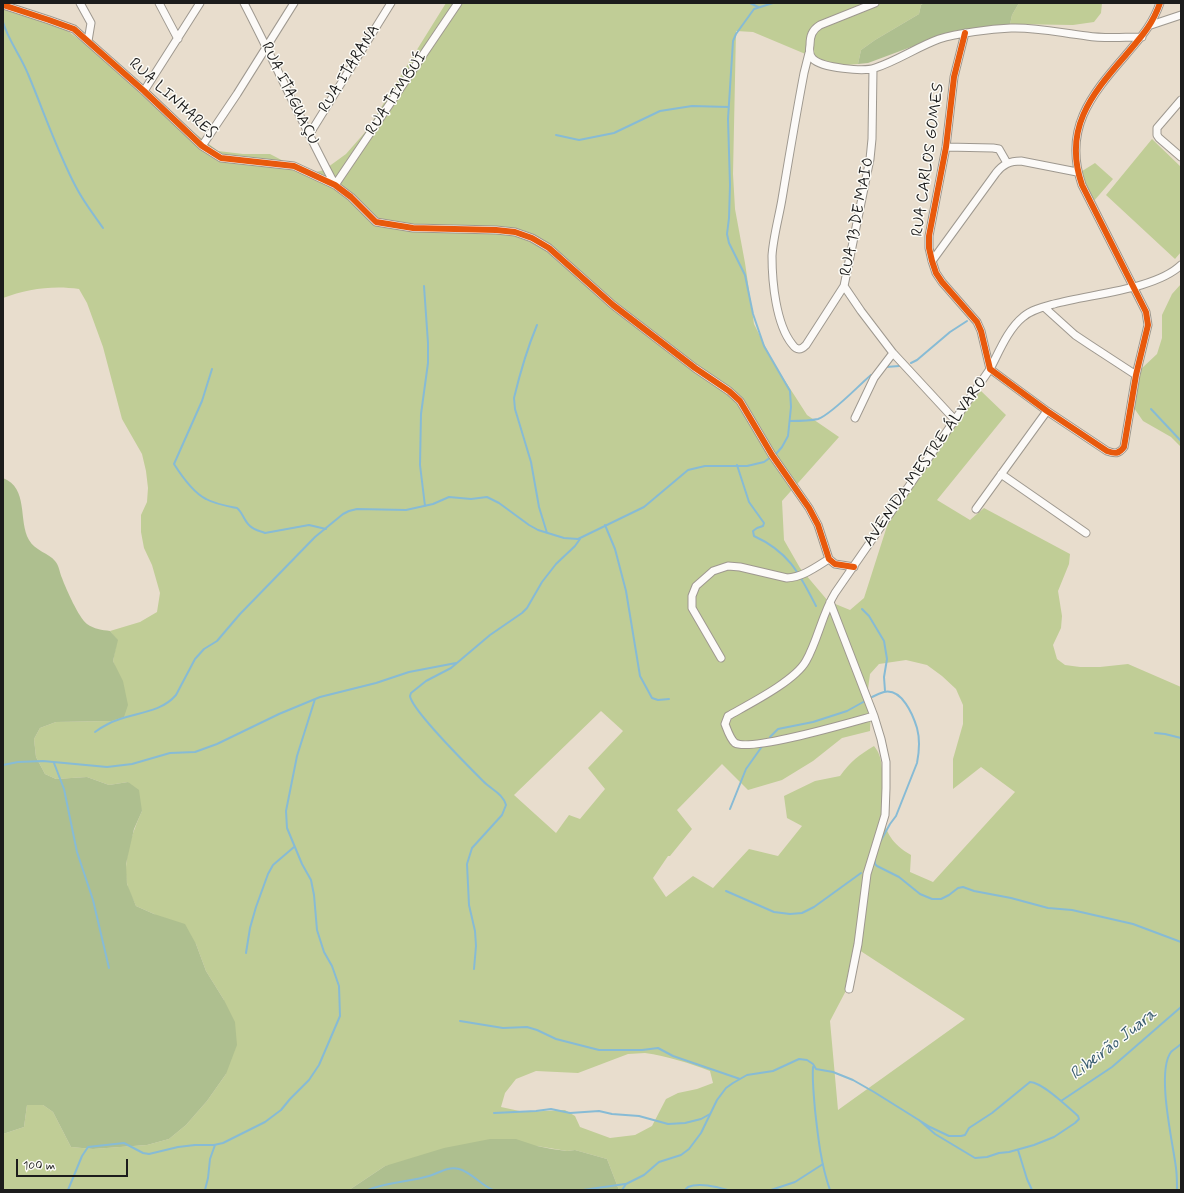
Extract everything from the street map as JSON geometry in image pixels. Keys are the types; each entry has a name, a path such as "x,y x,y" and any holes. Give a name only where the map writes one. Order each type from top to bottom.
{"street":[{"path":"80,3 91,23 88,41"},
{"path":"158,3 178,39"},
{"path":"144,91 200,3"},
{"name":"RUA ITAGUAÇU","path":"244,3 308,135 335,185"},
{"path":"202,146 237,94 294,3"},
{"name":"RUA ITARANA","path":"308,135 391,3"},
{"name":"RUA TIMBUÍ","path":"335,185 458,3"},
{"path":"844,286 803,348 799,350 796,349 792,344 780,318 775,297 772,255 802,81 809,53 810,38 812,32 820,24 875,3"},
{"path":"990,369 1046,411 1106,451 1113,454 1121,451 1124,446 1136,375 1148,326 1146,312 1082,185 1077,172 1075,148 1078,130 1087,104 1115,67 1151,25 1160,3"},
{"name":"RUA LINHARES","path":"3,5 74,29 144,91 202,146 221,158 294,166 335,185"},
{"path":"1151,25 1181,15"},
{"path":"809,53 818,63 861,70 873,69 940,39 965,33 1011,28 1040,29 1099,37 1142,37"},
{"name":"RUA CARLOS GOMES","path":"965,33 953,84 946,147 929,236 929,248 936,273 977,322 981,331 990,369"},
{"name":"RUA 13 DE MAIO","path":"873,69 872,139 870,158 844,286 893,353 955,420"},
{"path":"1181,100 1157,128 1156,132 1159,138 1181,157"},
{"path":"946,147 998,149 1007,163"},
{"path":"932,261 996,173 1007,163 1021,161 1077,172"},
{"path":"335,185 351,197 376,222 413,228 496,230 515,232 532,238 549,248 613,305 695,368 736,397 744,407 772,455 809,508 816,521 829,559 835,564 854,567"},
{"name":"AVENIDA MESTRE ÁLVARO","path":"874,716 830,729 759,744 736,743 725,724 728,716 790,679 806,662 830,602 990,369 1008,336 1022,318 1030,312 1061,302 1134,287 1165,276 1181,265"},
{"path":"1044,307 1090,345 1136,375"},
{"path":"855,418 874,378 893,353"},
{"path":"976,509 1046,411"},
{"path":"1001,474 1086,533"},
{"path":"721,658 692,608 692,596 696,586 713,571 728,566 787,578 794,578 808,572 829,559"},
{"path":"830,602 874,716 886,762 886,807 883,822 867,874 858,944 849,989"}],"green space":[{"path":"446,3 924,3 921,5 919,14 861,50 858,64 834,66 753,32 736,31 733,174 735,209 754,324 773,362 807,415 839,437 782,501 784,540 800,568 828,601 850,610 864,598 887,526 902,491 927,452 981,391 1006,415 937,500 970,520 984,508 1070,554 1069,564 1058,591 1062,616 1061,628 1053,645 1057,659 1065,665 1080,667 1100,667 1128,664 1181,687 1181,1190 619,1190 607,1159 575,1150 567,1151 537,1146 385,1166 349,1190 3,1190 3,1134 24,1127 27,1105 43,1105 53,1112 71,1147 93,1149 147,1145 169,1139 186,1125 207,1101 226,1074 224,1000 206,971 196,944 154,914 136,906 128,889 126,874 127,855 142,811 128,782 109,785 87,777 56,779 45,774 36,757 34,739 40,728 56,722 111,721 115,666 113,661 117,640 110,631 140,622 157,612 160,593 152,565 144,548 141,532 141,515 147,502 148,488 142,454 122,419 103,347 87,303 79,289 60,287 21,292 3,298 3,4 46,15 152,93 180,122 218,151 243,154 270,154 295,167 312,173 324,170 346,154 367,130","holes":["906,660 927,665 956,689 963,705 963,724 953,759 953,789 981,767 1015,792 933,882 910,872 911,855 899,846 891,837 886,827 883,806 881,763 879,754 874,746 864,752 848,766 840,776 815,781 784,796 787,818 802,826 778,856 749,849 713,888 693,876 666,897 653,878 668,856 670,856 692,829 677,810 722,764 748,790 782,780 813,761 842,738 870,731 871,705 868,689 870,674 879,664","601,711 623,731 588,768 605,789 580,819 569,815 556,833 514,795","856,948 965,1019 838,1110 830,1021 850,983","628,1054 653,1054 694,1065 710,1071 713,1083 697,1089 678,1093 666,1099 652,1126 635,1135 610,1138 580,1127 575,1116 565,1110 524,1112 501,1107 505,1093 516,1079 536,1071 578,1073"]},
{"path":"924,3 1019,3 1012,15 1010,24 954,31 868,63 858,64 861,50 919,14 921,5"},
{"path":"1019,3 1102,3 1101,13 1094,22 1073,25 1010,24 1012,15"},
{"path":"1152,139 1181,167 1181,252 1175,259 1106,195"},
{"path":"1095,163 1113,179 1093,202 1079,173"},
{"path":"1181,284 1181,447 1171,437 1143,421 1134,408 1133,402 1141,369 1157,354 1162,338 1162,315 1172,294"},
{"path":"3,478 11,483 20,497 24,524 29,540 35,547 52,558 56,563 66,589 80,616 90,626 110,631 118,640 113,661 123,681 128,705 124,717 111,721 56,722 40,728 34,739 36,757 45,774 56,779 87,777 109,785 128,782 139,790 142,811 134,829 126,864 127,884 136,906 154,914 185,924 196,944 206,971 224,1000 235,1022 237,1045 226,1074 207,1101 186,1125 169,1139 147,1145 93,1149 71,1147 53,1112 43,1105 27,1105 24,1127 3,1134"},
{"path":"490,1139 516,1139 537,1146 567,1151 575,1150 607,1159 619,1190 349,1190 385,1166 444,1148"}],"waterway":[{"path":"750,3 758,7"},
{"path":"773,3 754,9 736,34 733,41 728,119 730,185 727,234 729,243 745,275 753,314 764,346 790,391 791,407 788,436 782,447 775,455"},
{"path":"3,22 8,35 25,67 69,173 82,197 103,228"},
{"path":"556,135 579,140 614,133 660,111 692,106 729,107"},
{"path":"424,286 428,363 421,414 420,465 425,506"},
{"path":"911,363 917,360 950,332 967,321"},
{"path":"537,325 524,361 514,398 515,409 531,462 539,507 547,533"},
{"path":"886,367 899,366"},
{"path":"212,369 202,401 174,464 180,473 192,488 201,496 217,504 237,508 248,524 257,530 265,533 309,525 326,529"},
{"path":"790,421 818,419 824,416 871,375"},
{"path":"1151,409 1181,441"},
{"path":"95,732 117,720 153,710 169,701 176,695 195,659 204,649 217,641 240,614 315,537 343,514 349,511 357,509 406,510 433,504 449,497 471,499 487,497 499,503 538,530 564,538 578,539 644,507 688,470 705,466 747,466 764,462 771,457"},
{"path":"737,465 749,502 764,523 763,526 753,531 754,536 766,542 785,556 804,583 816,606"},
{"path":"605,525 615,549 626,591 640,676 652,698 658,700 669,699"},
{"path":"474,969 476,946 475,931 469,905 467,864 472,848 502,815 506,805 505,801 500,795 483,781 431,726 413,703 410,696 411,693 426,681 451,668 490,635 522,613 527,608 542,582 556,564 575,546 580,539"},
{"path":"862,609 869,616 884,641 887,659 884,677 885,691"},
{"path":"3,765 18,762 43,761 107,767 132,764 170,753 195,752 217,744 279,714 320,697 376,683 409,672 456,663"},
{"path":"872,697 880,693 890,692 901,698 913,716 919,741 917,763 896,816 880,842"},
{"path":"68,1190 82,1156 88,1147 124,1143 143,1153 149,1154 178,1147 223,1143 265,1122 281,1110 309,1080 319,1065 340,1016 339,986 332,966 324,952 317,930 311,880 302,864 287,828 286,811 297,756 315,699"},
{"path":"770,737 778,729 813,722 847,711 865,701"},
{"path":"1155,733 1181,738"},
{"path":"730,809 746,769 763,745"},
{"path":"54,763 64,789 77,852 93,900 109,968"},
{"path":"246,953 250,928 268,874 273,865 294,847"},
{"path":"875,857 875,864 877,866 899,877 920,894 932,899 941,899 958,888 963,887 974,891 1011,898 1048,908 1072,910 1133,924 1181,942"},
{"path":"726,891 774,912 790,914 802,913 814,907 861,873"},
{"name":"Ribeirão Juara","path":"1061,1101 1112,1067 1181,1007"},
{"path":"460,1021 503,1028 527,1027 556,1039 599,1050 642,1050 658,1048 673,1056 740,1079"},
{"path":"1177,1190 1177,1176 1165,1091 1165,1075 1167,1062 1171,1052 1181,1044"},
{"name":"Ribeirão Juara","path":"622,1190 626,1184 644,1175 659,1162 681,1155 689,1149 701,1133 717,1100 726,1088 747,1075 773,1071 799,1059 807,1060 813,1064 816,1069 833,1072 853,1080 874,1092 930,1127 949,1136 965,1135 969,1128 992,1113 1030,1082 1048,1090 1062,1101 1078,1116 1079,1119 1054,1137 1034,1145 987,1157 975,1158 935,1134 919,1120"},
{"path":"813,1067 815,1110 819,1141 824,1171 830,1190"},
{"path":"494,1113 551,1109 570,1113 599,1111 612,1114 639,1116 668,1124 685,1123 701,1119 710,1114"},
{"path":"205,1190 210,1159 215,1145"},
{"path":"1018,1150 1032,1190"},
{"path":"771,1190 795,1182 823,1164"},
{"path":"368,1190 383,1185 429,1176 451,1168 459,1169 468,1173 493,1190"},
{"path":"583,1190 625,1184"},
{"path":"685,1190 688,1187 697,1185 728,1190"}],"cycle path":[{"path":"965,33 954,77 946,147 929,236 929,248 936,273 977,322 981,331 990,369 1047,411 1107,451 1117,453 1124,447 1136,375 1148,325 1146,312 1082,185 1077,165 1076,147 1078,131 1083,115 1091,100 1101,85 1145,31 1160,3"},
{"path":"3,5 74,29 144,91 202,146 221,158 294,166 335,185 351,197 376,222 413,228 496,230 515,232 532,238 549,248 613,305 695,368 729,391 740,401 772,455 809,508 818,525 829,559 835,564 854,567"}]}
